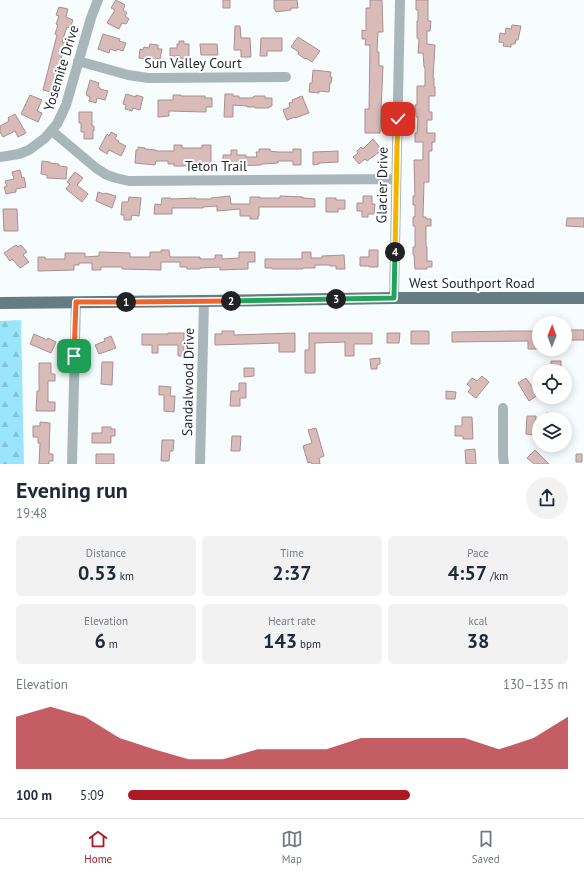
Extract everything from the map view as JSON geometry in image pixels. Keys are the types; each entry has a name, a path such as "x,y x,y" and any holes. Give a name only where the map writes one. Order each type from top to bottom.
{"main road":[{"name":"West Southport Road","path":"0,303 394,298 584,298"}],"street":[{"name":"Yosemite Drive","path":"0,157 19,154 29,150 43,140 57,124 64,110 92,12 98,0"},
{"name":"Glacier Drive","path":"394,298 400,0"},
{"name":"Sun Valley Court","path":"78,61 132,76 148,78 286,77"},
{"name":"Teton Trail","path":"52,131 96,168 107,175 129,181 396,179"},
{"name":"Sandalwood Drive","path":"200,464 204,301"},
{"path":"72,464 76,302"},
{"path":"503,408 504,464"}],"green space":[{"path":"21,320 24,464 0,464 0,321"}],"building":[{"path":"116,0 125,5 123,10 127,13 125,16 129,19 126,24 122,23 119,29 107,23 115,10 111,8"},
{"path":"223,0 230,0 230,8 223,8"},
{"path":"274,0 297,0 298,8 291,8 291,10 276,12 274,9"},
{"path":"370,0 382,0 383,32 378,32 377,52 379,52 379,66 383,66 380,133 365,133 365,109 369,109 370,45 365,45 366,39 362,39 362,30 366,31 366,8 370,8"},
{"path":"416,0 428,0 428,21 431,21 430,31 427,31 427,44 435,45 433,78 435,96 429,96 429,112 432,112 432,120 427,120 427,133 435,133 435,142 432,142 432,151 429,151 429,182 424,182 423,217 426,217 426,219 431,219 431,226 426,226 426,247 427,261 432,261 432,267 427,267 427,269 415,269 413,255 413,247 415,247 415,226 413,226 413,217 415,217 415,205 413,205 413,196 415,196 414,160 423,160 423,142 415,142 418,117 416,117 415,105 417,105 417,86 425,86 423,53 418,53 418,10 416,10"},
{"path":"59,7 68,9 66,17 73,20 70,28 67,27 62,42 66,43 55,77 57,78 55,86 53,85 51,92 43,90 57,35 55,34 58,25 56,24 59,16 56,15"},
{"path":"512,25 521,26 518,40 516,40 515,44 511,44 511,47 503,46 504,43 499,42 500,33 505,34 506,28 511,29"},
{"path":"235,26 240,26 241,38 250,38 251,57 241,57 241,50 234,50"},
{"path":"103,34 120,39 119,41 126,43 123,51 110,49 109,53 98,49"},
{"path":"298,37 320,51 312,62 298,54 299,52 291,47"},
{"path":"261,38 282,38 282,51 267,51 267,56 260,56"},
{"path":"179,41 184,41 184,44 189,44 189,59 180,59 180,56 170,56 170,48 177,48"},
{"path":"150,44 158,45 158,49 162,49 160,59 139,58 140,49 143,50 144,47 149,48"},
{"path":"200,44 217,44 218,55 201,55"},
{"path":"313,70 331,72 330,77 332,77 329,92 309,92 310,83 312,83"},
{"path":"90,80 99,83 98,87 100,89 108,91 105,100 97,98 96,103 89,101 90,97 86,95"},
{"path":"126,94 136,97 136,95 143,97 140,110 133,108 132,111 125,109 126,105 123,104"},
{"path":"225,94 233,94 233,96 239,96 239,98 265,96 265,98 272,98 272,106 269,108 255,108 233,105 233,117 224,117"},
{"path":"30,95 42,100 37,111 42,113 38,122 21,114"},
{"path":"173,95 205,96 205,98 212,98 212,107 206,107 206,112 169,111 169,116 158,117 158,100 173,100"},
{"path":"302,96 309,113 287,120 283,110 290,107 289,103 293,102 292,100"},
{"path":"79,112 92,112 92,126 94,126 93,139 84,139 84,132 81,132 81,123 79,123"},
{"path":"15,114 26,133 18,137 15,131 3,137 0,132 0,126 9,121 8,118"},
{"path":"111,132 117,135 115,139 119,141 118,142 126,146 121,156 109,150 107,154 99,149 107,134 109,136"},
{"path":"373,139 382,150 367,161 365,159 359,164 353,157 358,153 357,151 361,147 363,149"},
{"path":"174,145 182,145 182,148 202,148 202,145 211,145 211,163 197,163 197,166 174,166 174,164 168,164 168,161 156,161 155,165 135,163 136,150 138,150 138,147 156,151 174,151"},
{"path":"259,149 270,149 270,151 278,152 293,152 293,149 301,149 301,165 293,165 293,161 278,161 278,163 261,165 236,166 236,164 223,164 223,155 231,155 231,150 237,150 237,155 257,157 256,152 259,152"},
{"path":"338,151 338,162 319,163 313,165 313,152"},
{"path":"42,161 67,167 66,179 47,178 47,175 41,174"},
{"path":"20,170 22,178 24,177 26,187 16,189 16,192 6,194 4,187 7,186 5,181 14,179 12,172"},
{"path":"75,172 83,178 77,185 88,194 82,202 66,189 70,184 67,182"},
{"path":"98,192 116,196 112,208 96,201"},
{"path":"230,196 231,204 250,204 250,197 303,197 315,199 315,207 259,207 258,219 250,219 250,216 240,216 240,209 217,211 217,206 203,208 172,208 172,214 154,214 155,204 161,205 162,198 211,199"},
{"path":"363,196 372,196 372,204 375,204 374,214 368,214 368,217 362,217 362,211 357,211 357,203 363,203"},
{"path":"129,197 141,198 139,216 132,215 131,220 124,220 124,215 121,215 122,202 128,202"},
{"path":"326,198 345,200 345,209 338,209 338,212 326,212"},
{"path":"3,209 17,209 18,231 4,231"},
{"path":"567,218 584,218 584,227 566,226"},
{"path":"16,245 18,247 21,245 27,252 23,255 29,262 20,268 12,259 10,261 4,253"},
{"path":"161,250 169,250 170,257 200,257 200,259 215,259 215,255 222,255 222,259 239,258 239,252 255,252 255,262 248,262 248,269 220,270 220,267 187,269 187,267 180,267 180,262 161,262 161,270 101,267 101,270 92,270 92,263 79,263 79,265 74,265 74,270 38,271 38,257 45,257 45,259 65,259 65,253 85,253 85,257 99,256 99,252 130,253 130,257 150,257 150,252 161,252"},
{"path":"369,250 378,250 378,267 360,266 360,257 369,257"},
{"path":"302,252 311,252 311,258 344,255 345,269 336,269 336,266 330,265 315,265 315,268 303,269 265,268 265,259 302,259"},
{"path":"572,330 584,330 584,340 572,340"},
{"path":"222,331 234,331 234,335 295,333 295,352 279,352 279,343 215,345 215,334 222,334"},
{"path":"411,331 429,331 429,344 411,344"},
{"path":"532,331 532,349 528,349 528,341 452,342 452,332"},
{"path":"184,333 184,356 178,356 178,345 158,345 158,353 152,353 152,345 142,345 142,334"},
{"path":"309,333 372,333 372,344 354,344 354,356 345,356 345,342 315,343 315,373 305,373 305,350 309,350"},
{"path":"387,333 400,333 399,343 387,343"},
{"path":"34,334 56,342 51,353 30,344"},
{"path":"111,336 116,348 99,354 95,345 105,341 104,339"},
{"path":"380,358 380,364 377,365 377,369 371,369 370,359"},
{"path":"551,361 561,361 561,364 551,364"},
{"path":"102,362 113,362 112,385 101,384"},
{"path":"39,363 51,363 51,374 55,374 55,381 48,381 48,402 55,402 55,411 36,411 37,391 39,391"},
{"path":"244,368 254,368 254,376 244,377"},
{"path":"482,376 489,382 476,398 468,392 471,388 467,384 472,378 477,381"},
{"path":"526,378 532,386 532,399 529,401 518,383"},
{"path":"239,383 246,383 246,398 240,398 240,406 230,406 231,391 239,391"},
{"path":"159,386 171,387 170,396 175,396 174,412 164,411 164,395 159,395"},
{"path":"446,391 456,392 455,399 446,399"},
{"path":"527,416 532,416 532,435 526,434"},
{"path":"462,417 472,417 473,439 463,439 463,436 455,436 455,426 462,426"},
{"path":"40,422 50,423 49,454 53,454 53,461 49,461 49,464 39,464 40,443 38,443 38,437 33,437 33,426 40,426"},
{"path":"102,427 111,427 111,429 115,429 115,436 111,436 111,443 92,443 92,433 102,433"},
{"path":"316,428 324,456 319,458 320,464 312,464 311,462 308,463 303,446 312,443 308,430"},
{"path":"232,436 241,436 240,451 231,451"},
{"path":"162,440 174,440 173,451 170,451 169,461 161,461"},
{"path":"475,449 476,464 466,464 465,450"},
{"path":"533,452 537,452 549,464 534,464 527,458"},
{"path":"96,454 114,454 114,464 96,464"},
{"path":"576,454 582,454 582,462 576,462"}],"route":[{"path":"74,356 76,302 394,298 398,119"}]}
